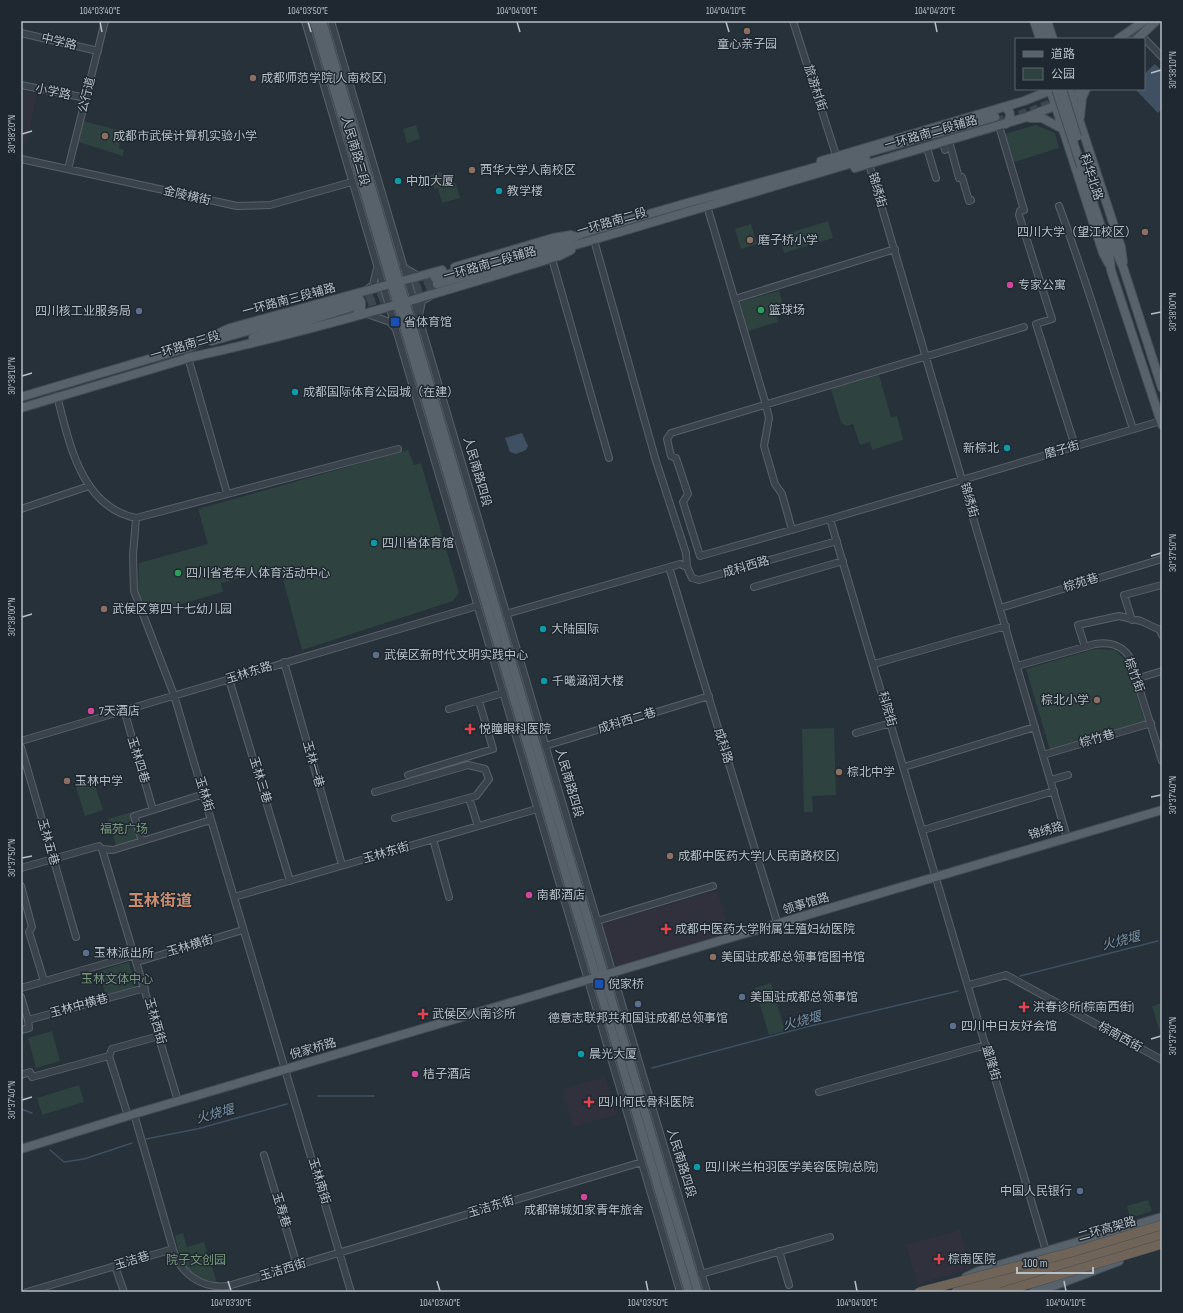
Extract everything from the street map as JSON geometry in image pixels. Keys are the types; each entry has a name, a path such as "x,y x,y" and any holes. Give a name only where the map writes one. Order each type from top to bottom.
{"highway":[{"name":"二环高架路","path":"919,1292 1068,1253 1162,1225"},
{"path":"986,1289 1162,1232"},
{"path":"955,1292 986,1289 1162,1239"},
{"path":"1002,1292 1162,1245"}],"main road":[{"name":"人民南路三段","path":"314,21 396,284"},
{"name":"人民南路三段","path":"322,21 396,284"},
{"path":"1034,21 1050,37"},
{"path":"1034,21 1036,38"},
{"path":"1047,21 1050,37"},
{"path":"1119,38 1144,21"},
{"path":"1139,37 1156,21"},
{"path":"1024,101 1036,90"},
{"name":"一环路南二段辅路","path":"789,174 836,155 1024,101 1050,90"},
{"name":"科华北路","path":"1052,90 1084,165 1114,250 1124,267"},
{"name":"科华北路","path":"1052,90 1055,105 1103,253 1111,270 1161,423"},
{"name":"科华北路","path":"1062,90 1109,251 1111,270"},
{"name":"科华北路","path":"1069,90 1121,246 1124,267 1162,388"},
{"path":"1072,99 1084,90"},
{"path":"1080,122 1082,98 1085,90"},
{"name":"一环路南二段辅路","path":"794,182 841,172 927,148 945,145 999,122 1027,117 1072,99"},
{"path":"789,174 1010,120 1009,110 1004,107"},
{"path":"1027,117 1042,118 1062,127 1062,116 1068,111 1073,111 1077,114"},
{"path":"794,182 900,148 999,122"},
{"name":"一环路南二段","path":"584,233 789,174"},
{"name":"一环路南二段","path":"436,284 794,182"},
{"name":"一环路南二段辅路","path":"397,304 413,300 436,284 553,238 584,233"},
{"name":"一环路南二段辅路","path":"396,284 420,277 436,284 552,258 590,241"},
{"name":"一环路南三段辅路","path":"188,360 249,345 356,306 364,292 396,284"},
{"path":"396,284 397,304"},
{"name":"一环路南三段辅路","path":"189,347 230,328 356,306 397,304"},
{"name":"人民南路四段","path":"397,304 600,977 648,1140 689,1292"},
{"name":"一环路南三段","path":"21,397 189,347"},
{"name":"一环路南三段","path":"21,408 57,396 188,360"},
{"name":"锦绣路","path":"937,876 1162,810"},
{"name":"领事馆路","path":"612,974 937,876"},
{"name":"倪家桥路","path":"21,1149 178,1101 612,974"},
{"name":"人民南路四段","path":"648,1140 698,1292"},
{"path":"936,1292 979,1271 1162,1217"},
{"path":"986,1289 1162,1245"},
{"path":"1034,1292 1058,1289 1150,1249"},
{"path":"936,1292 1029,1268 1046,1251"},
{"path":"955,1292 969,1284"}],"street":[{"name":"公行道","path":"67,168 85,98 102,21"},
{"name":"公行道","path":"96,51 105,21"},
{"name":"人民南路三段","path":"305,21 383,288"},
{"name":"人民南路三段","path":"331,21 408,280"},
{"name":"旅游村街","path":"793,21 836,155"},
{"name":"中学路","path":"21,33 96,51"},
{"path":"1145,42 1162,57"},
{"name":"小学路","path":"21,85 85,98"},
{"path":"999,122 1024,210 1020,211 1019,216 1052,319 1036,324 1075,446"},
{"path":"945,145 959,178 962,177 969,201 971,200"},
{"path":"927,148 936,178"},
{"name":"金陵横街","path":"21,159 237,206 270,205 352,182"},
{"name":"锦绣街","path":"870,164 1067,838"},
{"path":"707,206 766,405 769,418 764,446 775,484 782,494 792,530"},
{"path":"1059,206 1087,282 1100,329 1133,429"},
{"path":"506,614 680,564 687,567 686,553 656,461 590,241"},
{"path":"735,299 895,250"},
{"path":"552,258 609,458"},
{"path":"364,292 372,285 377,267"},
{"path":"403,267 420,277"},
{"name":"人民南路四段","path":"408,280 707,1292"},
{"path":"418,317 422,301 436,284"},
{"name":"人民南路四段","path":"383,288 397,304 396,330 680,1292"},
{"path":"356,306 390,322 396,330"},
{"path":"962,479 700,556 683,502 688,494 676,458 671,456 667,439 671,433 1024,327"},
{"path":"188,360 227,493"},
{"path":"57,396 78,468 89,486 110,507 124,516 136,518 398,449"},
{"name":"磨子街","path":"962,479 1133,429 1161,423"},
{"path":"21,509 89,486"},
{"name":"玉林街","path":"136,518 133,555 134,591 174,695 286,1070"},
{"path":"830,519 837,541"},
{"name":"成科西路","path":"687,567 692,578 700,580 837,541"},
{"name":"科院街","path":"837,541 937,876"},
{"name":"棕苑巷","path":"1000,608 1162,559"},
{"path":"754,587 843,561"},
{"name":"成科路","path":"669,567 778,925"},
{"path":"1132,620 1124,595 1162,584"},
{"name":"玉林东路","path":"21,741 477,606"},
{"path":"1085,646 1078,625 1119,616 1141,621 1160,630 1162,635"},
{"path":"874,664 1006,626"},
{"name":"棕竹街","path":"1017,666 1085,646 1107,642 1122,648 1129,656 1162,761"},
{"name":"玉林一巷","path":"284,662 342,865"},
{"path":"1136,679 1162,671"},
{"name":"玉林三巷","path":"229,679 290,881"},
{"path":"449,709 503,693"},
{"name":"成科西二巷","path":"545,746 709,696"},
{"path":"408,775 493,749 479,700"},
{"name":"玉林四巷","path":"124,710 153,810"},
{"path":"856,733 891,723"},
{"name":"棕竹巷","path":"1043,755 1151,723"},
{"path":"904,767 1035,727"},
{"name":"玉林五巷","path":"21,747 76,937"},
{"path":"375,792 468,765 484,769 489,779 476,796 395,818"},
{"path":"1051,780 1068,775"},
{"path":"923,830 1054,791"},
{"path":"142,841 134,816 204,794"},
{"path":"469,798 478,826"},
{"name":"玉林东街","path":"234,897 537,809"},
{"path":"21,868 98,846 102,849 113,850 211,820"},
{"path":"433,839 449,897"},
{"name":"玉林西街","path":"102,849 178,1101"},
{"name":"盛隆街","path":"937,876 1046,1251"},
{"path":"21,886 32,927 30,932 44,981"},
{"path":"597,921 713,886"},
{"name":"玉林横街","path":"21,988 244,930"},
{"name":"棕南西街","path":"969,985 1006,975 1162,1060"},
{"name":"玉林中横巷","path":"28,1020 145,988"},
{"path":"21,997 29,1028 21,1030"},
{"path":"159,1036 112,1049 109,1056 131,1115 173,1249"},
{"path":"819,1092 986,1045"},
{"path":"21,1075 30,1072 32,1077 109,1056"},
{"name":"玉林南街","path":"286,1070 352,1292"},
{"name":"玉寿巷","path":"264,1154 297,1265"},
{"name":"玉洁东街","path":"340,1252 642,1162"},
{"path":"701,1274 830,1237"},
{"name":"玉洁西街","path":"173,1249 178,1265 190,1277 198,1282 220,1287 228,1286 340,1252"},
{"name":"玉洁巷","path":"27,1292 173,1249"},
{"path":"780,1251 789,1285"},
{"path":"116,1266 124,1292"},
{"path":"1054,1273 1058,1289"}],"shaded area":[{"path":"1155,64 1162,71 1162,109 1158,113 1136,90 1145,90 1145,73"},
{"path":"21,91 37,94 26,144 21,143"},
{"path":"522,433 528,446 526,450 516,454 510,452 505,438"},
{"name":"成都中医药大学附属生殖妇幼医院","path":"717,891 731,933 617,966 601,924"},
{"name":"四川何氏骨科医院","path":"605,1077 616,1115 573,1127 562,1089"},
{"name":"棕南医院","path":"960,1230 971,1269 917,1284 906,1245"}],"green space":[{"path":"83,121 122,131 119,148 124,150 123,156 79,142"},
{"path":"416,125 420,139 407,143 403,129"},
{"path":"1036,125 1055,133 1059,148 1014,162 1005,134"},
{"path":"440,172 456,184 460,198 442,203 438,188 434,189 430,175"},
{"path":"828,221 833,238 784,253 779,236"},
{"path":"751,224 757,244 741,249 735,229"},
{"name":"篮球场","path":"779,291 784,308 775,311 778,322 748,331 740,302"},
{"path":"879,375 891,417 897,416 903,440 872,450 870,442 860,445 853,424 846,426 841,422 831,389"},
{"path":"408,450 414,465 421,463 459,593 453,601 302,650 280,568 221,583 223,592 150,613 138,593 139,563 208,544 198,509"},
{"path":"1095,649 1115,650 1126,661 1145,722 1050,750 1026,669"},
{"path":"834,728 836,795 812,796 813,812 804,812 802,729"},
{"path":"93,779 103,810 85,816 75,784"},
{"name":"福苑广场","path":"131,812 140,838 116,846 108,819"},
{"name":"玉林文体中心","path":"129,962 136,987 106,996 99,971"},
{"path":"771,983 785,1031 769,1035 755,988"},
{"path":"1162,1003 1162,1028 1159,1029 1152,1006"},
{"path":"52,1031 60,1061 36,1068 28,1038"},
{"path":"79,1085 84,1102 42,1115 37,1098"},
{"path":"1148,1200 1152,1211 1130,1218 1127,1206"},
{"name":"院子文创园","path":"183,1233 187,1247 204,1242 217,1283 206,1281 197,1277 186,1269 180,1256 175,1236"}],"waterway":[{"name":"火烧堰","path":"1020,976 1158,941"},
{"name":"火烧堰","path":"979,986 1004,979"},
{"name":"火烧堰","path":"652,1068 806,1027 958,991"},
{"name":"火烧堰","path":"318,1096 374,1096"},
{"name":"火烧堰","path":"146,1139 197,1129 287,1104"},
{"name":"火烧堰","path":"21,1109 32,1113"},
{"name":"火烧堰","path":"50,1150 64,1162 84,1159 132,1143"}],"tunnel":[{"path":"1131,38 1148,21"},
{"path":"996,121 1048,104 1074,90"},
{"path":"354,301 435,278"},
{"path":"356,306 437,284"}],"place":[{"name":"童心亲子园","path":"747,31"},
{"name":"成都师范学院(人南校区)","path":"253,78"},
{"name":"成都市武侯计算机实验小学","path":"105,136"},
{"name":"西华大学人南校区","path":"472,170"},
{"name":"中加大厦","path":"398,181"},
{"name":"教学楼","path":"499,191"},
{"name":"四川大学（望江校区）","path":"1145,232"},
{"name":"磨子桥小学","path":"750,240"},
{"name":"专家公寓","path":"1010,285"},
{"name":"篮球场","path":"761,310"},
{"name":"四川核工业服务局","path":"139,311"},
{"name":"省体育馆","path":"395,322"},
{"name":"成都国际体育公园城（在建）","path":"295,392"},
{"name":"新棕北","path":"1007,448"},
{"name":"四川省体育馆","path":"374,543"},
{"name":"四川省老年人体育活动中心","path":"178,573"},
{"name":"武侯区第四十七幼儿园","path":"104,609"},
{"name":"大陆国际","path":"543,629"},
{"name":"武侯区新时代文明实践中心","path":"376,655"},
{"name":"千曦涵润大楼","path":"544,681"},
{"name":"棕北小学","path":"1097,700"},
{"name":"7天酒店","path":"91,711"},
{"name":"悦瞳眼科医院","path":"470,729"},
{"name":"棕北中学","path":"839,772"},
{"name":"玉林中学","path":"67,781"},
{"name":"成都中医药大学(人民南路校区)","path":"670,856"},
{"name":"南都酒店","path":"529,895"},
{"name":"成都中医药大学附属生殖妇幼医院","path":"666,929"},
{"name":"玉林派出所","path":"86,953"},
{"name":"美国驻成都总领事馆图书馆","path":"713,957"},
{"name":"倪家桥","path":"599,984"},
{"name":"美国驻成都总领事馆","path":"742,997"},
{"name":"德意志联邦共和国驻成都总领事馆","path":"638,1004"},
{"name":"洪春诊所(棕南西街)","path":"1024,1007"},
{"name":"武侯区人南诊所","path":"423,1014"},
{"name":"四川中日友好会馆","path":"953,1026"},
{"name":"晨光大厦","path":"581,1054"},
{"name":"桔子酒店","path":"415,1074"},
{"name":"四川何氏骨科医院","path":"589,1102"},
{"name":"四川米兰柏羽医学美容医院(总院)","path":"697,1167"},
{"name":"中国人民银行","path":"1080,1191"},
{"name":"成都锦城如家青年旅舍","path":"584,1197"},
{"name":"棕南医院","path":"939,1259"}],"district":[{"name":"玉林街道","path":"160,901"}]}
